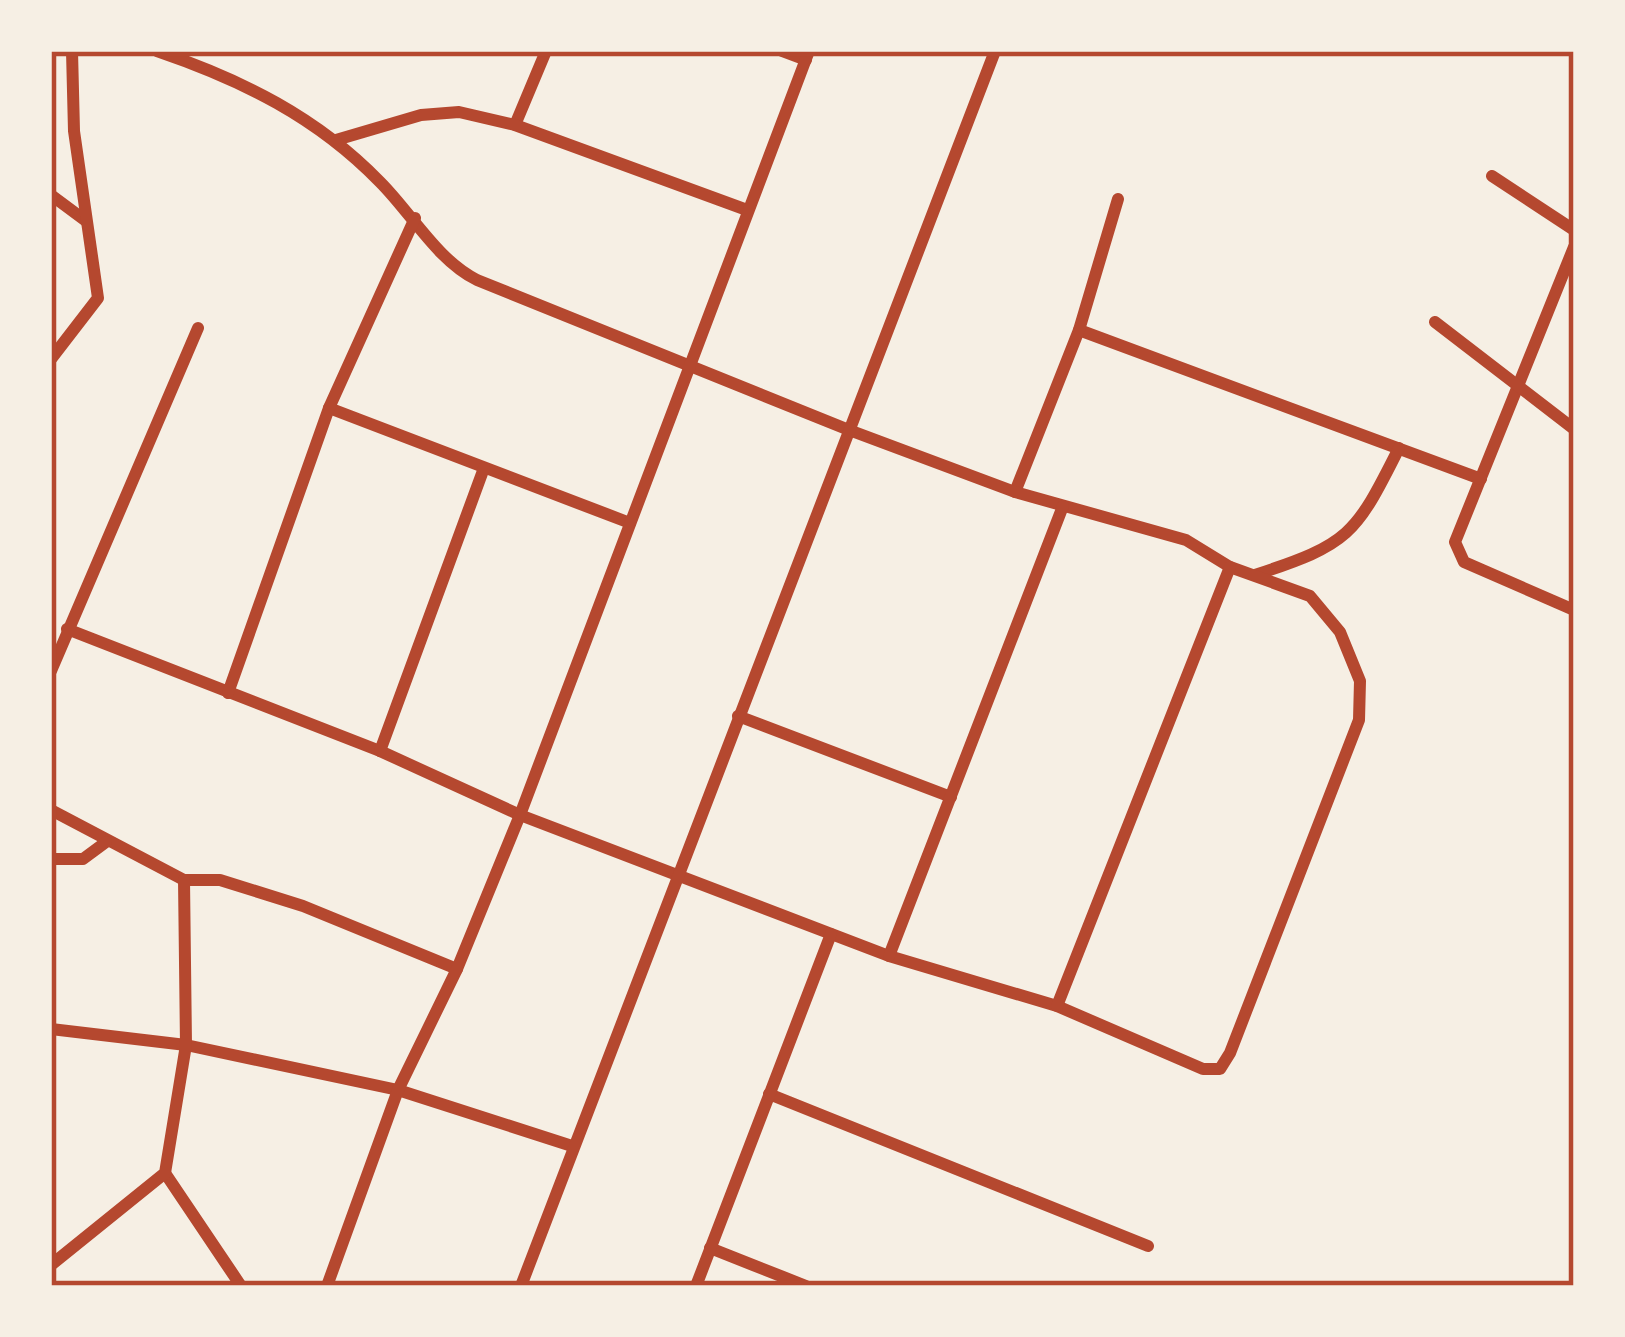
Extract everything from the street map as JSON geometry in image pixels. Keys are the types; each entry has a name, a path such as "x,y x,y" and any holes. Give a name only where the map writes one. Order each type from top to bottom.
{"street":[{"path":"51,359 98,298 74,131 72,51"},
{"path":"68,629 380,751 520,815 890,956 1057,1006 1203,1069 1220,1069 1230,1053 1359,720 1360,681 1340,632 1310,596 1230,567 1186,540 1015,492 849,430 455,269 415,218 336,140 230,76 157,51"},
{"path":"514,125 546,51"},
{"path":"327,1286 398,1090 457,969 520,815 808,56 782,51"},
{"path":"521,1286 995,51"},
{"path":"336,140 421,115 460,112 514,125 747,211"},
{"path":"1492,176 1574,230"},
{"path":"51,195 86,221"},
{"path":"1015,492 1079,329 1118,199"},
{"path":"228,693 328,408 415,218"},
{"path":"1574,248 1455,542 1458,555 1574,610"},
{"path":"1435,322 1574,429"},
{"path":"51,671 198,328"},
{"path":"1079,329 1481,479"},
{"path":"328,408 630,523"},
{"path":"1254,576 1335,546 1357,527 1399,448"},
{"path":"380,751 484,468"},
{"path":"890,956 1063,506"},
{"path":"1057,1006 1230,567"},
{"path":"738,716 951,797"},
{"path":"51,810 184,880 220,880 303,906 457,969"},
{"path":"51,859 83,859 106,842"},
{"path":"51,1265 165,1173 186,1045 184,880"},
{"path":"696,1286 831,934"},
{"path":"51,1029 186,1045 398,1090 572,1146"},
{"path":"769,1094 1148,1246"},
{"path":"165,1173 242,1286"},
{"path":"710,1248 806,1286"}]}
